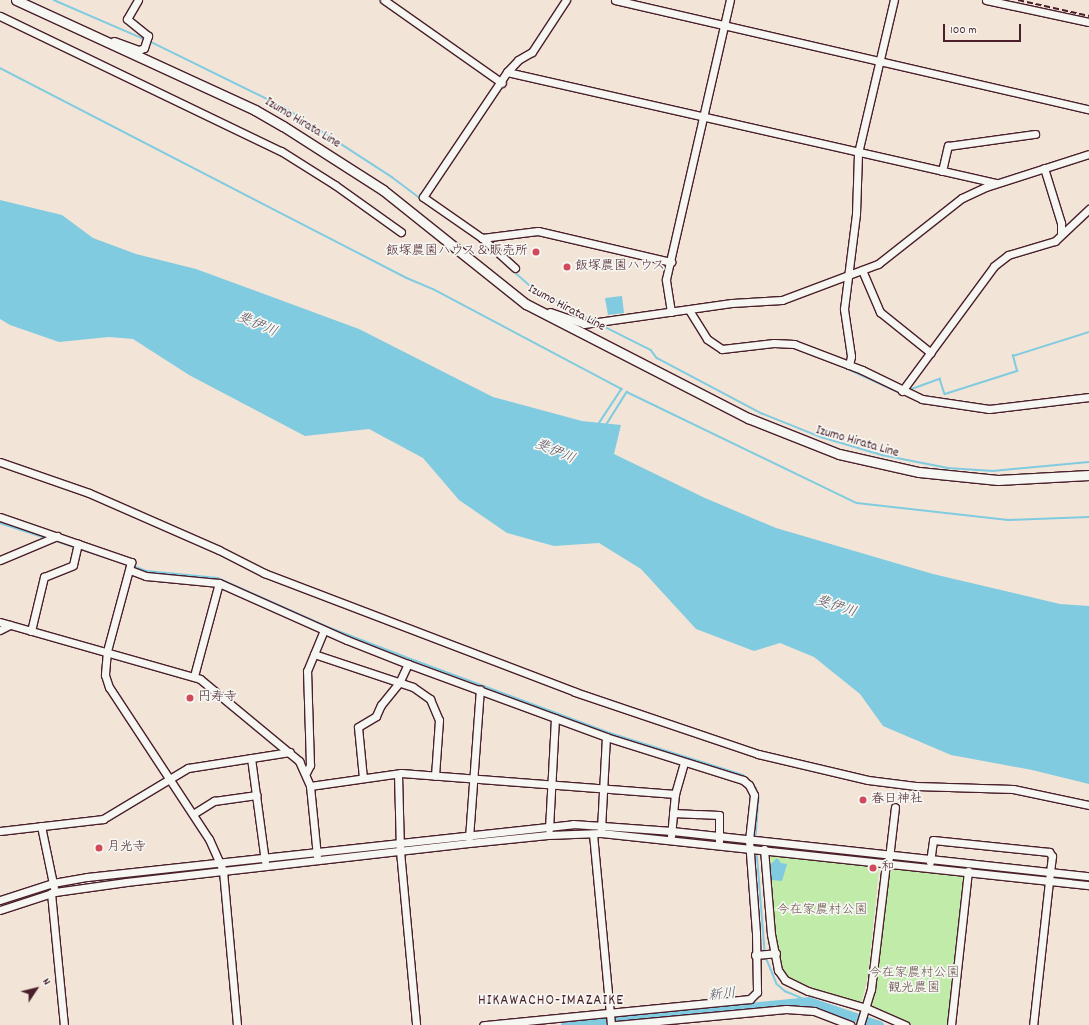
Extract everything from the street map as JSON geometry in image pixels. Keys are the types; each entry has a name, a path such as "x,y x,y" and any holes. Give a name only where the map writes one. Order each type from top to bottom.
{"main road":[{"name":"Izumo Hirata Line","path":"16,0 255,110 283,126 415,214 526,304 748,418 839,454 919,472 962,478 998,480 1089,475"}],"street":[{"path":"72,26 140,50 144,48 148,36 127,19 138,0"},
{"path":"384,0 502,83"},
{"path":"515,268 482,238 423,197 502,83 507,72 518,60 532,52 566,0"},
{"path":"615,0 1089,109"},
{"path":"671,312 666,279 730,0"},
{"path":"849,365 851,356 844,309 856,214 858,153 894,0"},
{"path":"986,0 1089,22"},
{"path":"0,16 281,151 335,185 401,232"},
{"path":"507,72 704,116 858,153 997,183"},
{"path":"942,171 948,146 1035,134"},
{"path":"526,304 584,324 732,303 782,300 878,264 902,247 962,198 997,183 1089,154"},
{"path":"902,391 994,266 1008,255 1055,241 1061,232 1061,224 1044,168"},
{"path":"1061,232 1068,230 1089,209"},
{"path":"482,238 538,231 671,262"},
{"path":"862,270 880,312 931,353"},
{"path":"689,310 708,339 722,349 774,343 794,344 849,365 922,399 989,409 1089,397"},
{"path":"0,462 89,494 194,538 264,573 575,692 758,754 868,780 916,786 1013,789 1089,805"},
{"path":"1,518 131,562 107,651 105,666 109,687 209,839 223,871 238,1025"},
{"path":"0,560 56,536"},
{"path":"31,631 44,577 73,565 78,544"},
{"path":"130,570 146,576 219,583 324,630 408,664 480,689 606,737 743,780 749,785 754,795 749,844 756,933 757,992 750,1000 483,1025"},
{"path":"194,676 219,583"},
{"path":"0,622 200,678 290,752 306,773 310,786 317,860"},
{"path":"0,630 10,625"},
{"path":"306,773 310,765 307,671 324,630"},
{"path":"314,654 413,687 430,699 439,720 435,776"},
{"path":"364,778 358,727 376,716 381,705 399,683 408,664"},
{"path":"469,843 480,689"},
{"path":"548,835 555,718"},
{"path":"601,834 606,737"},
{"path":"0,831 103,819 188,768 290,752"},
{"path":"252,758 265,866"},
{"path":"671,840 675,794 684,762"},
{"path":"310,786 398,774 675,794"},
{"path":"398,774 399,842 416,1025"},
{"path":"193,814 214,801 257,795"},
{"path":"860,1025 871,989 895,807"},
{"path":"673,813 719,815 719,840"},
{"path":"0,900 53,883 87,877 549,825 602,825 672,831 719,840 802,849 887,863 930,862 1089,876"},
{"path":"41,826 53,883 64,1025"},
{"path":"593,834 611,1025"},
{"path":"0,910 53,892 88,887 548,835 601,834 671,840 719,840"},
{"path":"930,862 933,840 1049,852 1052,856 1033,1025"},
{"path":"749,844 764,849 857,850 889,854 968,871 1089,885"},
{"path":"764,849 770,930 778,970 786,980 795,986 905,1025"},
{"path":"856,859 857,850"},
{"path":"236,861 237,870"},
{"path":"186,867 187,875"},
{"path":"951,1025 968,871"},
{"path":"137,872 137,881"},
{"path":"125,873 126,882"},
{"path":"1076,884 1077,875"},
{"path":"87,877 88,887"},
{"path":"8,897 11,906"},
{"path":"756,954 775,953"},
{"path":"616,1025 786,1008 814,1011 850,1025"}],"green space":[{"name":"今在家農村公園","path":"766,855 871,865 879,869 868,976 861,1004 826,995 786,978 780,969 775,943"},
{"name":"今在家農村公園 観光農園","path":"893,868 966,874 949,1025 913,1025 872,1009 870,1005 885,892 889,875"}],"water":[{"name":"斐伊川","path":"0,200 62,215 93,238 136,254 196,269 359,329 493,397 582,421 621,425 614,454 705,498 776,528 933,574 1060,604 1089,606 1089,784 1032,770 951,755 883,726 860,694 814,657 780,643 754,651 696,629 641,569 599,543 554,546 507,533 459,500 423,458 369,429 305,436 189,375 133,339 109,337 59,342 10,325 0,319"},
{"path":"622,296 624,313 608,315 605,298"},
{"path":"777,858 781,863 787,864 782,881 771,880 771,864"}],"waterway":[{"path":"54,0 144,39"},
{"path":"149,41 284,107 392,177 420,198"},
{"path":"0,68 407,278 433,289 622,389 599,424"},
{"path":"492,252 535,290 592,321"},
{"path":"599,324 651,350 657,358 761,413 821,437 882,455 948,468 993,471 1089,462"},
{"path":"909,390 940,379 945,394 1017,371 1013,356 1089,332"},
{"path":"846,368 900,393"},
{"path":"606,425 627,392 857,503 1008,520 1089,517"},
{"path":"0,523 46,538"},
{"path":"53,540 74,547"},
{"path":"80,549 127,564"},
{"path":"133,566 147,571 218,578 328,627 411,659 607,732 743,775 756,788 759,798 756,838"},
{"path":"727,840 747,843"},
{"path":"753,844 783,846"},
{"path":"757,851 765,951"},
{"path":"71,883 109,878"},
{"path":"766,957 777,984 785,991 808,1001"},
{"name":"新川","path":"565,1025 808,1001 879,1025"}],"railway":[{"path":"1018,0 1089,16"}],"place":[{"name":"飯塚農園ハウス＆販売所","path":"536,252"},
{"name":"飯塚農園ハウス","path":"567,267"},
{"name":"円寿寺","path":"190,698"},
{"name":"春日神社","path":"863,800"},
{"name":"月光寺","path":"99,848"},
{"name":"和","path":"873,868"}],"district":[{"name":"HIKAWACHO-IMAZAIKE","path":"551,1002"}]}
